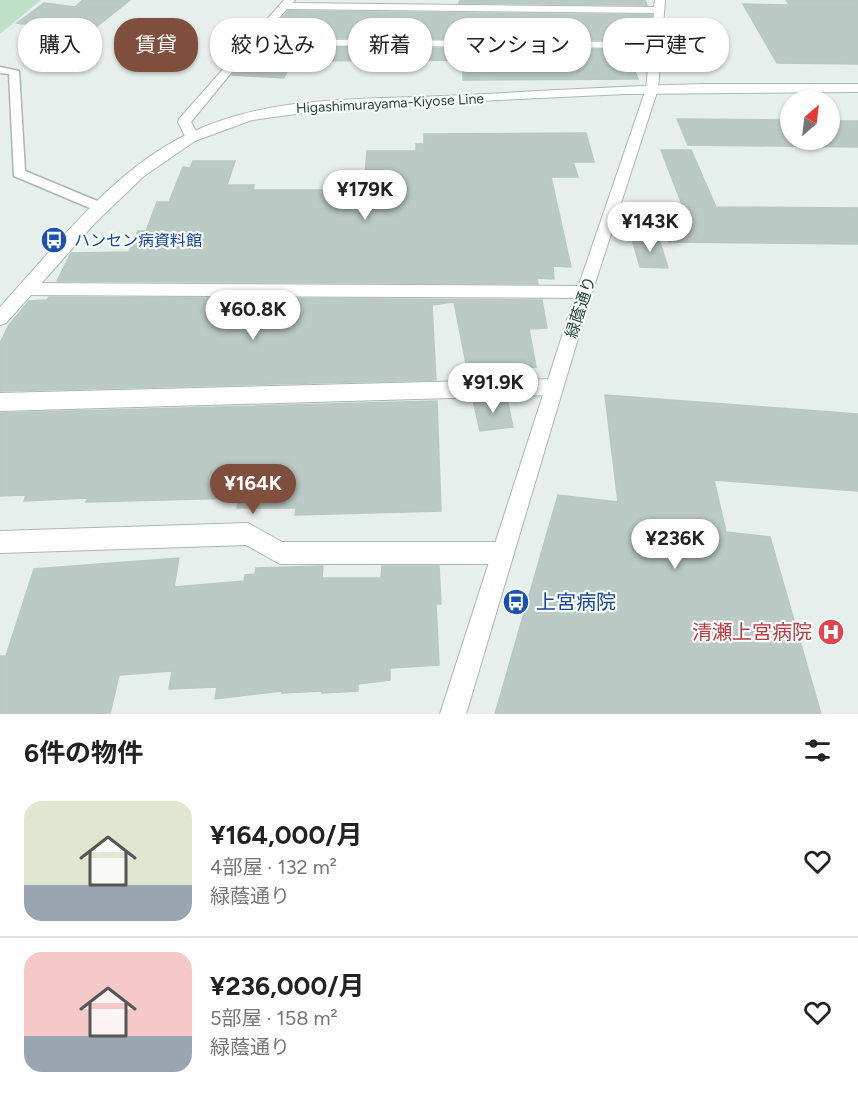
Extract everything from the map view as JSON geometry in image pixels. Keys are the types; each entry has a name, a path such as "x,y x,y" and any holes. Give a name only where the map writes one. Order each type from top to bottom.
{"street":[{"path":"274,18 288,3 659,5"},
{"path":"336,43 603,45"},
{"path":"192,137 184,122 226,72"},
{"name":"緑蔭通り","path":"453,714 584,292 652,89 654,72"},
{"name":"Higashimurayama-Kiyose Line","path":"0,318 102,208 163,153 192,137 237,120 288,109 652,89 858,88"},
{"path":"27,289 584,292"},
{"path":"0,402 554,387"},
{"path":"0,542 248,534 280,553 503,553"}],"lane":[{"path":"0,70 14,71 20,173 102,208"}],"green space":[{"path":"0,0 41,0 18,18 0,34"}],"building":[{"path":"83,0 130,0 102,22 102,18 24,18 44,3 75,7"},
{"path":"460,0 645,0 647,5 459,3"},
{"path":"786,0 858,0 858,64 777,63 743,4 790,5"},
{"path":"288,11 652,15 652,18 603,18 603,40 591,40 591,18 444,18 444,38 432,38 432,18 348,18 348,38 336,38 336,18 282,18"},
{"path":"336,48 348,48 348,61 336,61"},
{"path":"432,48 444,48 444,60 432,60"},
{"path":"591,50 603,50 603,72 635,72 638,79 463,80 463,72 591,72"},
{"path":"234,72 287,72 284,78 232,75"},
{"path":"677,119 780,120 780,146 688,145"},
{"path":"840,121 858,121 858,147 840,147"},
{"path":"586,133 594,162 573,162 578,177 551,177 571,267 553,266 554,279 537,278 538,284 57,281 71,253 129,252 138,231 146,231 157,202 169,202 183,167 190,168 193,161 235,161 227,185 254,185 253,190 364,190 367,151 416,151 416,144 424,144 424,134"},
{"path":"661,150 691,150 716,207 858,208 858,244 669,242 657,207 683,207"},
{"path":"632,239 659,239 668,268 640,267"},
{"path":"49,297 542,300 547,328 529,329 536,367 499,369 502,378 469,379 454,302 432,305 436,380 0,391 0,343 9,325 29,301 47,300"},
{"path":"605,395 858,414 858,491 714,480 726,532 770,537 821,714 495,714 558,495 618,502"},
{"path":"507,399 513,427 480,431 473,400"},
{"path":"437,401 441,511 295,515 296,508 237,508 239,498 86,502 88,498 24,501 26,495 0,496 0,413"},
{"path":"179,558 174,587 244,581 245,575 255,574 256,568 323,566 322,578 381,578 382,566 439,566 441,604 436,604 439,665 390,668 390,680 358,684 358,691 282,693 282,691 215,699 217,687 169,689 172,671 119,675 110,714 0,714 0,656 6,656 34,569"}],"place":[{"name":"ハンセン病資料館","path":"54,240"},
{"name":"上宮病院","path":"516,602"},
{"name":"清瀬上宮病院","path":"831,632"}]}
